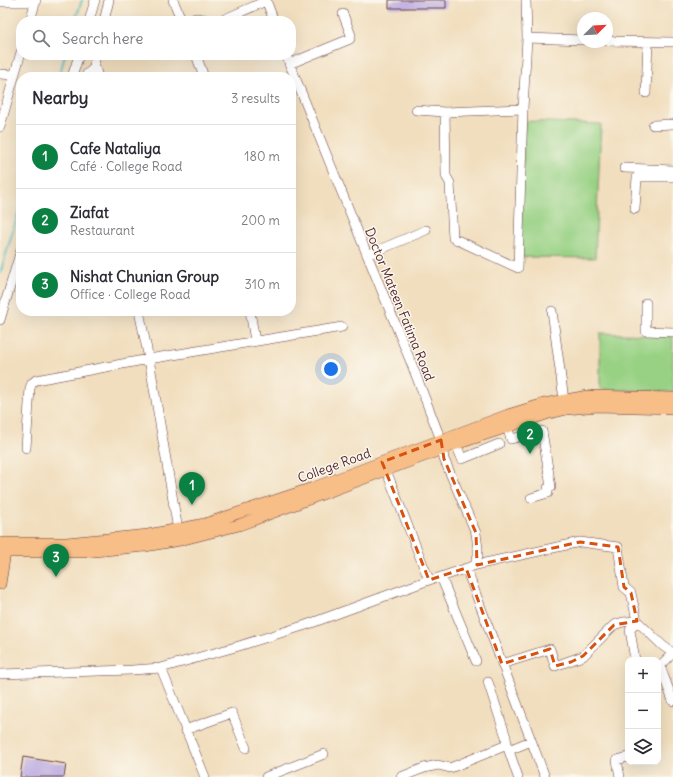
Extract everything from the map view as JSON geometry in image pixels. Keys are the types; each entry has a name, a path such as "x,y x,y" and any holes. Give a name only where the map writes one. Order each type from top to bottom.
{"main road":[{"name":"College Road","path":"3,547 84,552 145,546 180,540 239,525 442,444 508,415 544,404 588,396 673,398"},
{"name":"College Road","path":"442,444 456,444 546,414 566,409 610,406 673,408"},
{"name":"College Road","path":"3,547 67,543 148,535 178,530 225,518 384,466"},
{"path":"0,584 3,547"}],"street":[{"path":"90,16 95,0"},
{"path":"105,16 109,0"},
{"path":"173,0 179,16"},
{"path":"231,16 266,0 272,16"},
{"path":"445,112 446,176 450,183 452,238 518,268 523,109 527,38 526,0"},
{"path":"0,2 36,1 32,16"},
{"path":"289,64 350,39 351,35 342,14"},
{"path":"527,38 577,40"},
{"path":"613,41 673,42"},
{"path":"646,94 648,42"},
{"path":"0,126 19,60"},
{"path":"74,72 77,60"},
{"path":"95,60 96,72"},
{"path":"198,60 202,72"},
{"name":"Doctor Mateen Fatima Road","path":"288,60 292,72"},
{"path":"0,74 14,75"},
{"name":"Doctor Mateen Fatima Road","path":"296,81 442,444 444,459 476,533 478,549 476,565"},
{"path":"416,110 445,112 523,109"},
{"path":"653,125 673,124"},
{"path":"624,168 673,170"},
{"path":"635,209 637,177 673,177"},
{"path":"367,256 426,230"},
{"path":"0,320 16,267"},
{"path":"646,303 646,331 673,332"},
{"path":"552,311 564,400"},
{"path":"140,316 149,359 178,530"},
{"path":"251,316 255,341"},
{"path":"26,448 30,388 32,383 36,380 149,359 342,327"},
{"path":"507,427 511,439 542,431 551,487 548,488 548,493 531,498"},
{"path":"456,444 462,459 499,444"},
{"path":"384,466 429,580"},
{"path":"0,674 161,668 306,625 429,580 446,576 476,565 580,542 618,547 624,587 632,593 637,621 663,646 673,653 660,666 673,701"},
{"path":"464,569 502,664 517,746 518,777"},
{"path":"446,576 476,660"},
{"path":"634,657 630,630 637,621"},
{"path":"502,664 550,649 555,666 571,662 583,656 614,625 623,622 637,621"},
{"path":"161,668 205,777"},
{"path":"488,682 506,737 517,746 545,777"},
{"path":"185,730 232,713 246,748"},
{"path":"401,777 424,768 438,765 450,768 517,746"},
{"path":"266,777 324,754"},
{"path":"620,777 617,760 625,758"}],"highlighted area":[{"path":"441,440 444,459 476,533 477,565 580,542 618,547 624,587 631,593 637,621 614,625 583,656 571,662 555,666 550,649 502,664 466,568 429,580 382,462"}],"green space":[{"path":"525,121 601,124 595,258 518,257"},
{"path":"600,333 673,336 673,392 600,389"}],"building":[{"path":"389,0 446,0 446,8 389,8"},
{"path":"23,757 66,764 64,777 20,777"}],"waterway":[{"path":"77,16 82,0"},
{"path":"60,72 64,60"},
{"path":"0,274 16,221"}],"place":[{"name":"Ziafat","path":"530,454"},
{"name":"Cafe Nataliya","path":"192,505"},
{"name":"Nishat Chunian Group","path":"56,577"}]}
